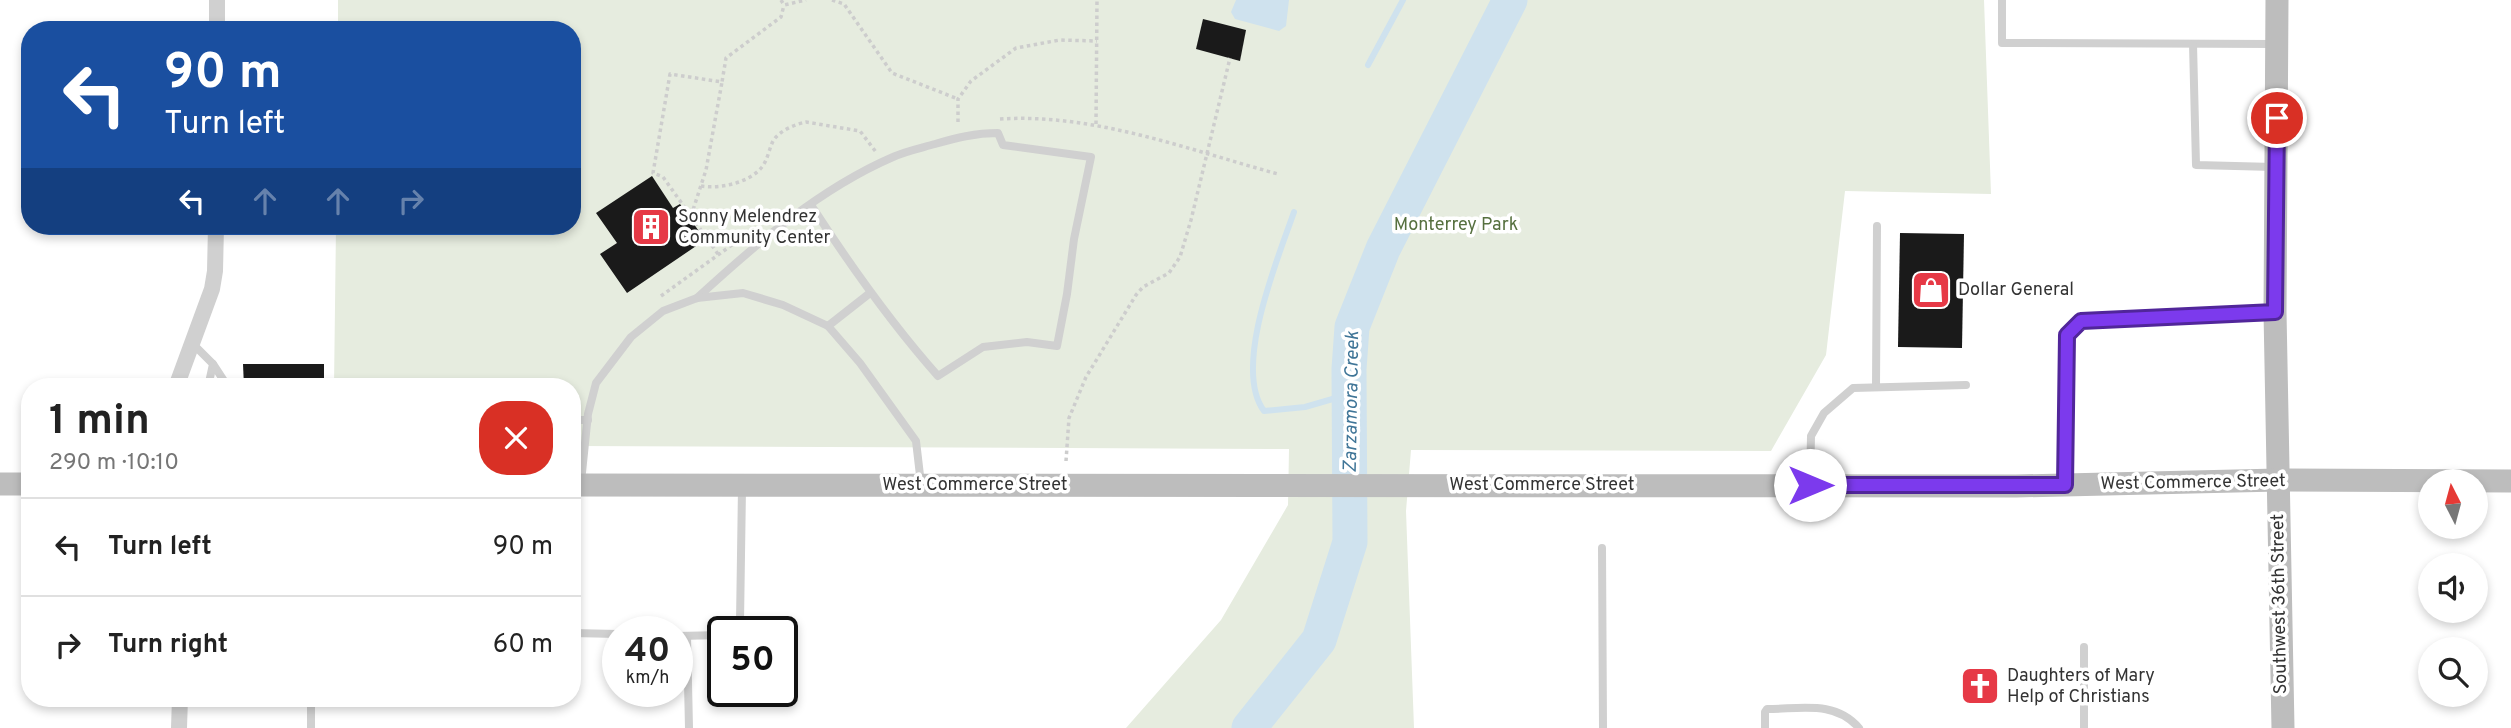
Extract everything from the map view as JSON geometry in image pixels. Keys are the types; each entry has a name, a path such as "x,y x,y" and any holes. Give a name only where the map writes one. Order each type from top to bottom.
{"main road":[{"name":"Southwest 36th Street","path":"2277,0 2275,312 2283,728"},
{"name":"West Commerce Street","path":"581,485 2065,485 2511,481"},
{"path":"0,484 21,484"}],"street":[{"path":"217,0 217,21"},
{"path":"179,378 212,289 216,235"},
{"path":"179,728 180,707"}],"lane":[{"path":"2002,4 2002,43 2277,44"},
{"path":"2193,44 2196,164 2277,167"},
{"path":"697,298 764,238 838,186 894,156 973,133 998,133 1003,145 1091,157 1074,239 1057,346 1027,342 983,347 938,376 870,293 811,205"},
{"path":"1876,387 1877,226"},
{"path":"581,458 596,383 631,337 663,311 697,298 743,293 783,305 828,326 859,363 916,441 921,485"},
{"path":"828,326 870,293"},
{"path":"2065,485 2067,335 2081,321 2275,312"},
{"path":"191,342 213,364 222,378"},
{"path":"210,378 213,364"},
{"path":"1810,485 1811,436 1824,412 1853,388 1966,385"},
{"path":"581,420 588,420"},
{"path":"740,616 742,485"},
{"path":"1602,548 1603,728"},
{"path":"581,632 602,633"},
{"path":"2084,647 2084,728"},
{"path":"311,707 311,728"},
{"path":"687,707 689,728"},
{"path":"1765,728 1765,712 1768,709 1831,708 1850,718 1858,728"}],"path":[{"path":"781,0 785,5"},
{"path":"785,5 806,0"},
{"path":"832,0 844,4 892,73 958,99"},
{"path":"1096,124 1097,0"},
{"path":"691,216 706,170 726,58 781,17 785,5"},
{"path":"969,121 958,122 958,99 971,81 1016,48 1060,40 1097,41"},
{"path":"1066,461 1069,418 1086,377 1136,295 1143,287 1169,273 1180,257 1230,58"},
{"path":"722,82 670,74 653,173 663,177 728,270"},
{"path":"992,119 1045,119 1096,124 1278,174"},
{"path":"701,186 713,188 732,184 756,173 764,164 774,140 799,123 860,131 876,152 867,157"},
{"path":"653,302 749,233"}],"green space":[{"name":"Monterrey Park","path":"338,0 1984,0 1991,194 1845,191 1826,355 1771,451 1411,450 1406,511 1414,728 1126,728 1221,620 1288,505 1289,449 581,446 581,378 334,378 336,235 581,235 581,21 338,21"}],"water":[{"path":"1236,0 1289,0 1286,26 1279,31 1235,19 1231,12"}],"building":[{"path":"1203,19 1246,30 1240,61 1196,49"},
{"name":"Sonny Melendrez Community Center","path":"652,176 673,208 680,204 705,240 627,293 600,254 617,243 596,213"},
{"name":"Dollar General","path":"1900,233 1964,234 1962,348 1898,347"},
{"path":"243,364 324,364 324,378 244,378"}],"waterway":[{"path":"1368,65 1403,0"},
{"name":"Zarzamora Creek","path":"1249,728 1319,640 1350,542 1349,369 1352,327 1383,249 1510,0"},
{"path":"1294,212 1261,313 1255,341 1255,392 1264,411 1305,407 1336,398 1349,385"}],"place":[{"name":"Sonny Melendrez Community Center","path":"651,227"},
{"name":"Dollar General","path":"1931,290"},
{"name":"Daughters of Mary Help of Christians","path":"1980,686"}],"route":[{"path":"1810,485 2065,485 2067,335 2081,321 2275,312 2277,118"}]}
